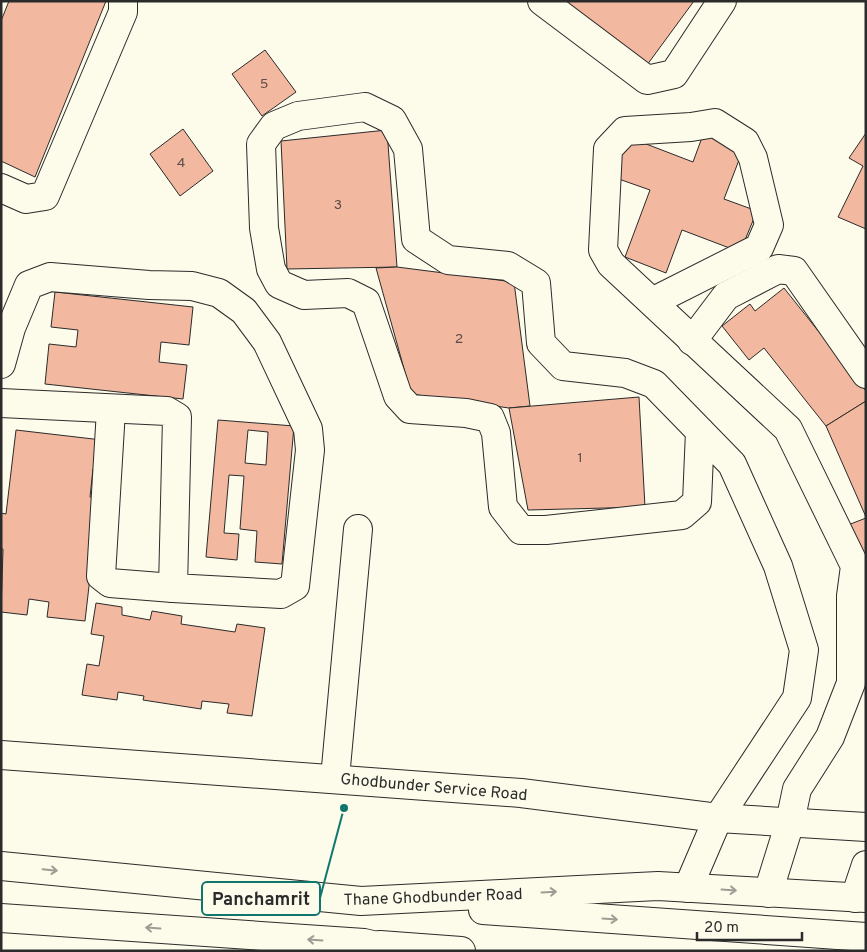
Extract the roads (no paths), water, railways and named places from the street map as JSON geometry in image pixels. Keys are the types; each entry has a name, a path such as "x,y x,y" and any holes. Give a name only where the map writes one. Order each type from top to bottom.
{"street":[{"path":"1,188 26,199 45,196 123,12 123,1"},
{"path":"542,1 647,80 674,74 722,1"},
{"path":"688,888 718,818 797,698 804,650 778,566 732,464 700,431 654,384 625,373 563,366 541,343 536,283 508,266 448,260 416,239 408,149 392,120 365,107 298,116 274,126 261,144 264,228 271,269 279,284 304,295 348,293 366,302 398,396 410,409 466,413 490,418 496,433 503,507 521,530 546,530 682,515 697,502 700,431"},
{"path":"652,302 759,248 769,225 753,158 745,142 715,123 691,127 625,131 608,149 603,250 611,264 788,429 860,574 851,596 851,683 830,737 797,789 790,822 768,893"},
{"path":"692,341 726,296 778,269 794,271 866,374"},
{"path":"1,364 6,328 29,285 50,277 149,285 192,286 219,292 244,311 267,342 308,429 310,450 296,586 281,594 110,583 101,576 111,410"},
{"path":"1,403 111,410 167,411 177,417 173,588"},
{"path":"335,778 358,529"},
{"name":"Ghodbunder Service Road","path":"1,755 521,793 718,818 866,827"},
{"path":"861,898 866,865"},
{"name":"Thane Ghodbunder Road","path":"1,866 361,901 658,886 861,898"},
{"path":"361,901 866,937"},
{"path":"1,918 456,950"},
{"path":"364,943 398,951"}],"place":[{"name":"Panchamrit","path":"344,808"}]}
